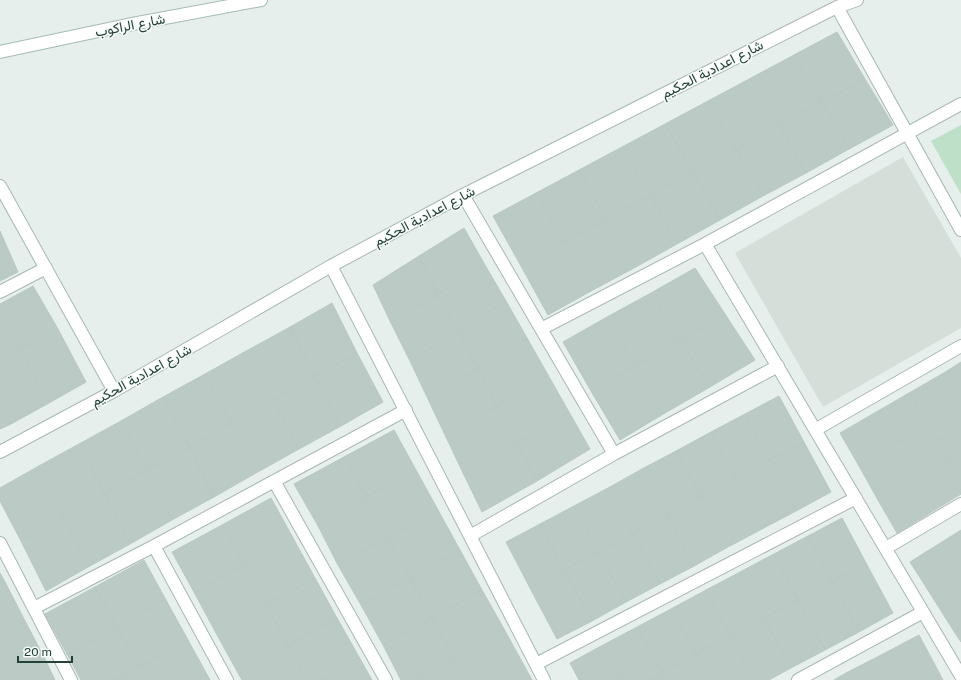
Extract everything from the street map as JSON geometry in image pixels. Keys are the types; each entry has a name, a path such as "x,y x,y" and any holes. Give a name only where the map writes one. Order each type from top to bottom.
{"street":[{"name":"شارع الراكوب","path":"0,52 119,27 261,0"},
{"name":"شارع اعدادية الحكيم","path":"0,452 114,391 332,266 463,195 836,6 857,0"},
{"path":"836,6 961,230"},
{"path":"541,329 705,244 961,104"},
{"path":"0,186 114,391"},
{"path":"463,195 614,454"},
{"path":"705,244 961,676"},
{"path":"332,266 544,680"},
{"path":"0,292 46,268"},
{"path":"815,430 961,346"},
{"path":"470,536 614,454 778,366"},
{"path":"34,608 154,546 406,410"},
{"path":"274,481 386,680"},
{"path":"536,664 856,498"},
{"path":"886,548 961,504"},
{"path":"0,543 71,680"},
{"path":"154,546 227,680"},
{"path":"798,680 924,612"}],"shaded area":[{"path":"903,157 961,258 961,328 823,407 735,253"}],"green space":[{"path":"961,125 961,194 931,141"}],"building":[{"path":"837,32 865,79 822,102 794,55"},
{"path":"794,55 822,102 779,125 751,78"},
{"path":"751,78 779,125 736,149 708,101"},
{"path":"865,79 893,125 849,149 822,102"},
{"path":"708,101 736,149 693,172 665,124"},
{"path":"822,102 849,149 806,173 779,125"},
{"path":"665,124 693,172 650,195 622,147"},
{"path":"779,125 806,173 763,196 736,149"},
{"path":"622,147 650,195 606,219 579,170"},
{"path":"736,149 763,196 720,220 693,172"},
{"path":"579,170 606,219 563,242 536,193"},
{"path":"693,172 720,220 677,244 650,195"},
{"path":"536,193 563,242 521,266 493,216"},
{"path":"650,195 677,244 634,268 606,219"},
{"path":"606,219 634,268 591,291 563,242"},
{"path":"464,228 485,265 438,294 419,256"},
{"path":"0,231 18,272 0,281"},
{"path":"563,242 591,291 548,315 521,266"},
{"path":"419,256 438,294 391,323 373,285"},
{"path":"485,265 506,301 458,331 438,294"},
{"path":"695,268 725,314 680,340 651,293"},
{"path":"33,286 58,329 20,350 0,316 0,304"},
{"path":"651,293 680,340 636,365 607,317"},
{"path":"438,294 458,331 410,361 391,323"},
{"path":"506,301 527,338 478,368 458,331"},
{"path":"332,303 357,353 315,376 290,327"},
{"path":"725,314 755,360 710,387 680,340"},
{"path":"0,316 20,350 0,361"},
{"path":"607,317 636,365 591,391 563,342"},
{"path":"290,327 315,376 273,400 248,350"},
{"path":"58,329 86,382 49,403 20,350"},
{"path":"458,331 478,368 428,399 410,361"},
{"path":"527,338 548,375 497,406 478,368"},
{"path":"680,340 710,387 665,413 636,365"},
{"path":"20,350 49,403 11,424 0,404 0,361"},
{"path":"248,350 273,400 231,423 205,374"},
{"path":"357,353 383,402 341,426 315,376"},
{"path":"961,362 961,405 942,374"},
{"path":"636,365 665,413 620,440 591,391"},
{"path":"478,368 497,406 446,437 428,399"},
{"path":"205,374 231,423 189,447 163,397"},
{"path":"942,374 961,405 961,428 939,441 909,393"},
{"path":"548,375 569,412 517,443 497,406"},
{"path":"315,376 341,426 299,449 273,400"},
{"path":"909,393 929,425 859,466 840,433"},
{"path":"779,396 804,442 769,460 745,414"},
{"path":"163,397 189,447 147,470 121,421"},
{"path":"273,400 299,449 256,473 231,423"},
{"path":"0,404 11,424 0,429"},
{"path":"497,406 517,443 464,475 446,437"},
{"path":"569,412 590,449 537,481 517,443"},
{"path":"745,414 769,460 735,478 711,432"},
{"path":"121,421 147,470 105,494 79,444"},
{"path":"231,423 256,473 214,497 189,447"},
{"path":"929,425 949,457 878,500 859,466"},
{"path":"961,428 961,477 939,441"},
{"path":"394,430 416,470 366,497 344,457"},
{"path":"711,432 735,478 701,497 676,451"},
{"path":"804,442 831,492 796,511 769,460"},
{"path":"517,443 537,481 482,512 464,475"},
{"path":"79,444 105,494 63,517 37,467"},
{"path":"189,447 214,497 172,520 147,470"},
{"path":"676,451 701,497 667,515 642,469"},
{"path":"344,457 366,497 317,524 294,484"},
{"path":"949,457 961,478 961,494 897,533 878,500"},
{"path":"769,460 796,511 762,529 735,478"},
{"path":"37,467 63,517 21,541 0,501 0,488"},
{"path":"642,469 667,515 633,533 608,488"},
{"path":"147,470 172,520 130,544 105,494"},
{"path":"416,470 438,510 388,537 366,497"},
{"path":"735,478 762,529 728,547 701,497"},
{"path":"608,488 633,533 598,552 574,506"},
{"path":"105,494 130,544 88,567 63,517"},
{"path":"366,497 388,537 338,565 317,524"},
{"path":"701,497 728,547 694,566 667,515"},
{"path":"271,498 293,538 244,565 222,525"},
{"path":"574,506 598,552 564,570 540,524"},
{"path":"438,510 460,550 410,578 388,537"},
{"path":"667,515 694,566 660,584 633,533"},
{"path":"63,517 88,567 46,591 21,541"},
{"path":"842,518 866,563 832,581 808,536"},
{"path":"540,524 564,570 530,588 506,542"},
{"path":"222,525 244,565 194,592 172,552"},
{"path":"961,530 961,580 933,598 910,562"},
{"path":"633,533 660,584 626,602 598,552"},
{"path":"808,536 832,581 798,600 774,554"},
{"path":"388,537 410,578 361,605 338,565"},
{"path":"293,538 315,578 266,605 244,565"},
{"path":"460,550 482,590 432,618 410,578"},
{"path":"598,552 626,602 592,621 564,570"},
{"path":"774,554 798,600 764,618 740,572"},
{"path":"144,560 166,600 117,627 95,587"},
{"path":"866,563 893,613 859,632 832,581"},
{"path":"244,565 266,605 216,633 194,592"},
{"path":"564,570 592,621 557,639 530,588"},
{"path":"740,572 764,618 730,636 706,590"},
{"path":"0,573 5,582 0,584"},
{"path":"315,578 337,618 288,645 266,605"},
{"path":"410,578 432,618 383,645 361,605"},
{"path":"961,580 961,630 955,633 933,598"},
{"path":"832,581 859,632 825,650 798,600"},
{"path":"5,582 25,621 0,633 0,584"},
{"path":"95,587 117,627 67,654 45,614"},
{"path":"482,590 504,629 454,658 432,618"},
{"path":"706,590 730,636 696,654 671,609"},
{"path":"166,600 188,640 139,667 117,627"},
{"path":"798,600 825,650 791,668 764,618"},
{"path":"266,605 288,645 238,673 216,633"},
{"path":"671,609 696,654 662,672 637,627"},
{"path":"337,618 359,657 320,680 307,680 288,645"},
{"path":"432,618 454,658 415,680 401,680 383,645"},
{"path":"764,618 791,668 769,680 753,680 730,636"},
{"path":"25,621 45,659 0,680 0,633"},
{"path":"117,627 139,667 115,680 81,680 67,654"},
{"path":"637,627 662,672 648,680 622,680 603,645"},
{"path":"504,629 526,669 508,680 467,680 454,658"},
{"path":"961,630 961,642 955,633"},
{"path":"919,635 943,680 897,680 883,654"},
{"path":"730,636 753,680 710,680 696,654"},
{"path":"188,640 210,680 146,680 139,667"},
{"path":"288,645 307,680 242,680 238,673"},
{"path":"603,645 622,680 579,680 570,663"},
{"path":"696,654 710,680 666,680 662,672"},
{"path":"883,654 897,680 850,680 846,673"},
{"path":"359,657 372,680 320,680"},
{"path":"454,658 467,680 415,680"},
{"path":"45,659 55,680 2,680"},
{"path":"139,667 146,680 115,680"},
{"path":"526,669 532,680 508,680"},
{"path":"662,672 666,680 648,680"},
{"path":"846,673 850,680 834,680"}]}
